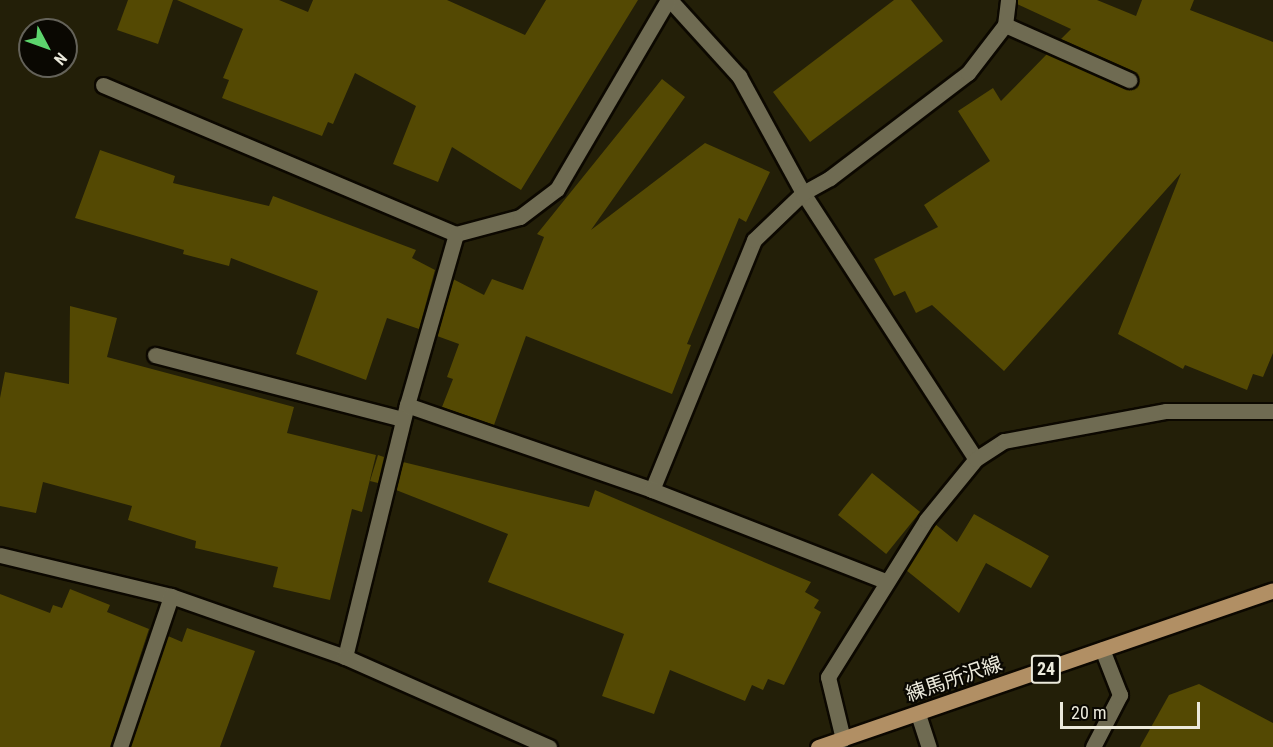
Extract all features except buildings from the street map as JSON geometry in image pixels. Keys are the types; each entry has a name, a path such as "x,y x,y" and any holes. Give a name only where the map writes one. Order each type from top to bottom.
{"main road":[{"name":"練馬所沢線","path":"818,747 1273,590"}],"street":[{"path":"103,85 456,234 520,217 557,189 669,0 740,76 803,192 976,459"},
{"path":"652,490 754,240 803,192 830,178 968,74 1005,25 1008,0"},
{"path":"1005,25 1129,80"},
{"path":"345,657 405,412 456,234"},
{"path":"155,355 405,412 652,490 886,581"},
{"path":"843,739 828,677 926,520 976,459 1004,441 1166,411 1273,411"},
{"path":"0,555 171,596 345,657 549,747"},
{"path":"120,747 171,596"},
{"path":"1093,747 1120,695 1102,649"},
{"path":"918,714 930,747"}]}
